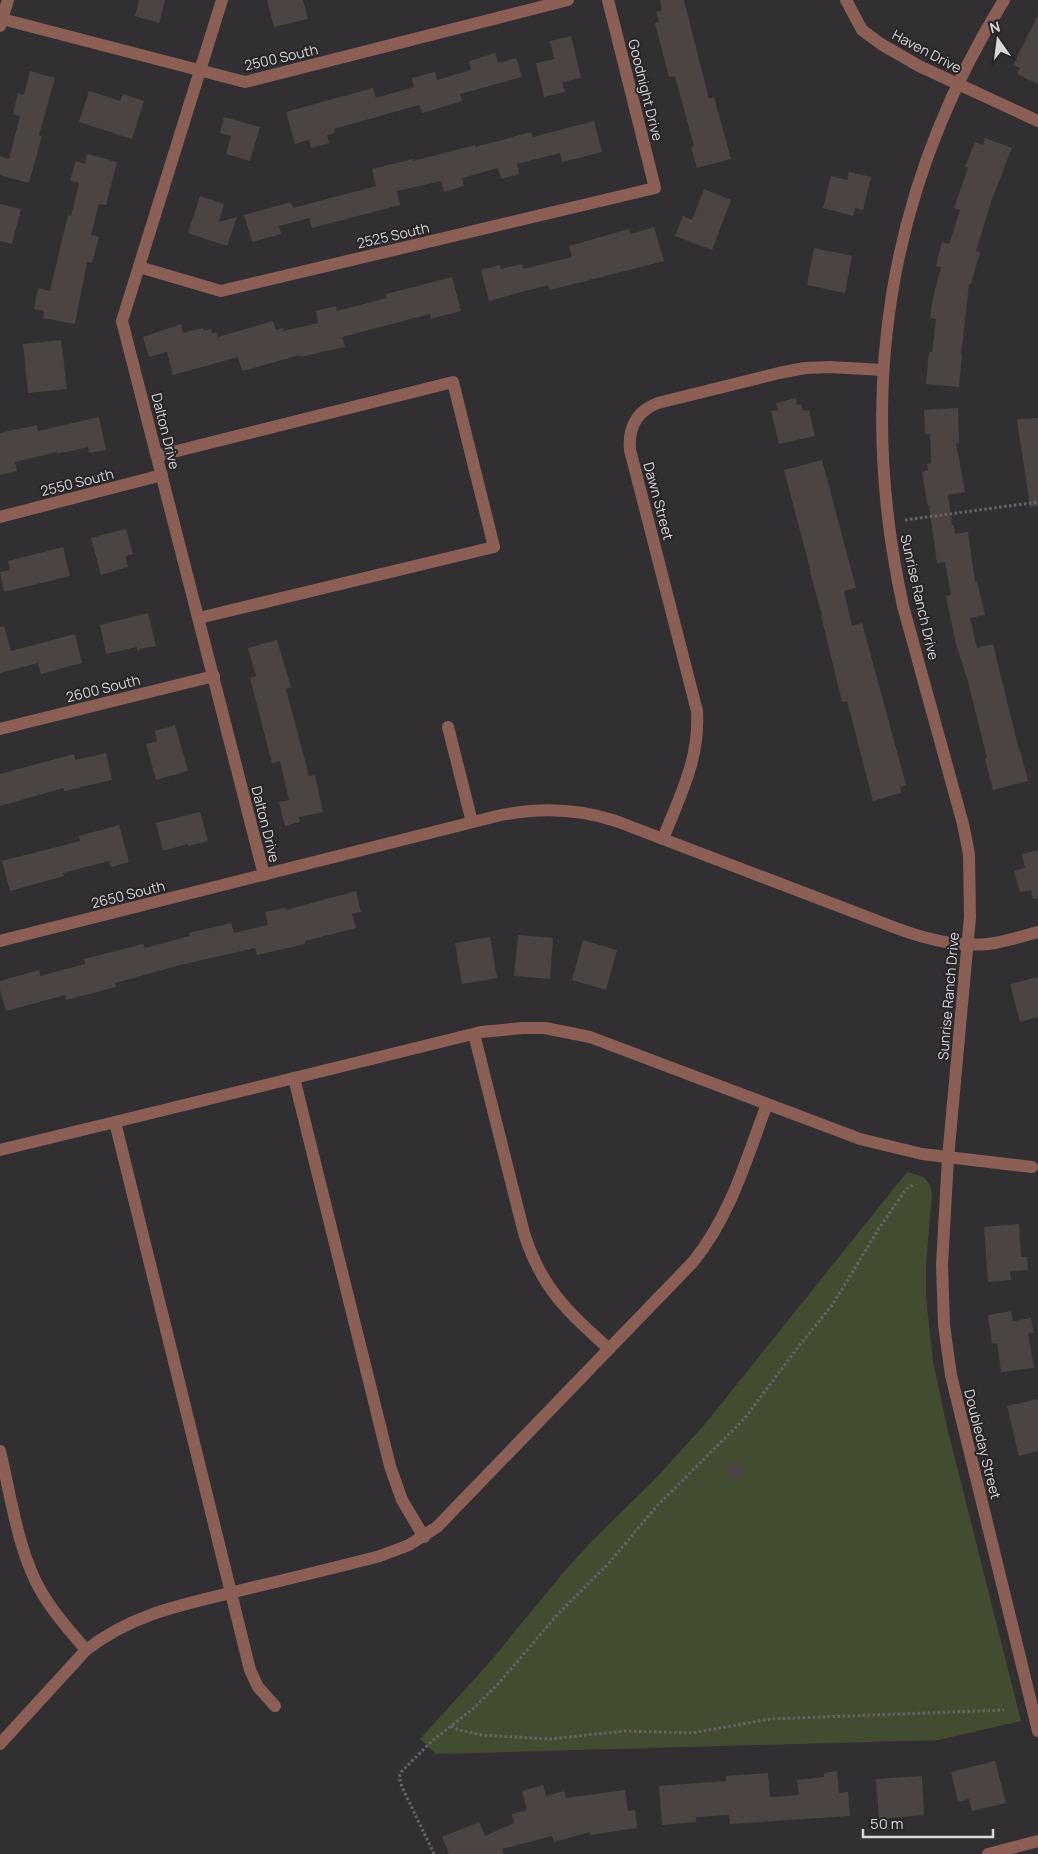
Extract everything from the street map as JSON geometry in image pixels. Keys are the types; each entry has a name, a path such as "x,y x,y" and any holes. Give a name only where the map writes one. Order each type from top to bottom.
{"street":[{"path":"1,22 8,0"},
{"name":"Dalton Drive","path":"222,0 122,321 264,875"},
{"name":"2500 South","path":"1,22 245,82 568,0"},
{"name":"Goodnight Drive","path":"608,0 655,188"},
{"name":"Haven Drive","path":"846,0 862,30 881,44 919,66 1038,121"},
{"name":"Sunrise Ranch Drive","path":"948,1158 968,944 970,885 967,846 903,606 888,522 883,450 883,370 891,303 903,237 925,164 959,84 986,30 1004,0"},
{"name":"2525 South","path":"139,267 221,291 655,188"},
{"name":"Dawn Street","path":"663,839 692,765 698,728 697,711 630,450 630,432 633,424 643,411 658,404 779,373 805,368 830,367 883,370"},
{"path":"157,456 453,382 494,547 199,618"},
{"name":"2550 South","path":"0,517 162,476"},
{"name":"2600 South","path":"0,729 214,676"},
{"path":"448,727 472,822"},
{"name":"2650 South","path":"0,942 518,811 560,809 598,815 912,934 942,941 989,944 1038,932"},
{"path":"0,1150 474,1034 501,1029 522,1028 568,1031 590,1037 860,1139 889,1147 948,1158 1032,1167"},
{"path":"474,1034 524,1234 535,1263 550,1290 560,1302 609,1349"},
{"path":"294,1078 390,1466 402,1500 424,1536"},
{"path":"0,1744 86,1650 116,1630 148,1615 380,1556 409,1545 424,1536 451,1514 692,1262 713,1234 728,1208 767,1104"},
{"path":"115,1122 250,1670 258,1687 275,1706"},
{"name":"Doubleday Street","path":"948,1158 942,1285 947,1350 956,1400 1038,1731"},
{"path":"0,1451 26,1557 34,1577 50,1606 86,1650"},
{"path":"988,1854 1038,1841"}],"path":[{"path":"905,520 1038,502"},
{"path":"434,1854 402,1787 399,1777 404,1769 424,1749 475,1707 500,1682 557,1615 609,1563 657,1506 745,1418 833,1304 878,1230 906,1190 915,1184"},
{"path":"451,1726 459,1730 482,1735 550,1739 625,1731 692,1733 770,1719 1004,1710"}],"green space":[{"path":"907,1172 924,1177 930,1185 932,1194 926,1266 926,1298 933,1361 946,1423 1021,1721 938,1740 436,1754 420,1739 489,1663 567,1568 656,1478 705,1424"}],"building":[{"path":"139,0 165,0 159,23 135,16"},
{"path":"267,0 303,0 308,19 274,27"},
{"path":"660,0 684,0 709,99 714,97 731,159 697,168 691,147 694,146 675,76 669,77 655,23 659,22 656,12 662,10"},
{"path":"1038,15 1038,84 1017,74 1020,68 1013,65"},
{"path":"571,36 581,78 562,82 565,92 544,97 536,63 554,59 550,41"},
{"path":"495,53 498,63 516,58 522,77 460,94 462,101 422,113 419,105 334,129 335,133 327,135 329,143 311,148 309,140 295,144 286,112 373,88 376,98 414,87 412,78 435,72 437,80 471,70 469,61"},
{"path":"30,71 55,78 39,135 42,136 29,183 0,175 0,156 9,159 20,116 13,114 18,93 24,95"},
{"path":"89,91 120,101 123,94 144,101 132,139 79,122"},
{"path":"224,117 260,127 250,161 226,154 231,136 220,133"},
{"path":"594,121 602,152 562,162 560,153 517,164 519,174 501,179 498,168 462,178 464,186 444,192 441,181 397,191 400,205 312,228 309,218 279,226 281,234 252,242 244,215 291,202 293,208 376,186 372,169 413,159 413,161 475,145 475,147 531,132 533,137"},
{"path":"985,138 1012,148 992,199 976,251 980,252 971,284 969,284 959,387 926,384 929,352 932,352 936,319 930,318 941,267 936,266 942,242 949,244 960,210 954,208 968,168 965,167 975,142 983,145"},
{"path":"87,154 117,162 106,205 99,204 91,235 99,237 92,263 87,262 75,324 43,318 44,311 34,309 38,288 50,291 68,215 71,216 79,183 70,180 76,161 85,164"},
{"path":"849,172 871,177 863,210 855,208 853,216 823,208 831,176 847,180"},
{"path":"704,189 731,200 712,250 675,236 683,216 692,220"},
{"path":"200,196 224,204 219,222 237,217 227,246 188,233"},
{"path":"0,204 21,209 12,244 0,241"},
{"path":"654,227 664,261 550,290 548,285 489,301 481,270 500,265 501,269 522,264 523,269 572,257 569,246 629,229 631,234"},
{"path":"814,248 852,256 845,293 807,285"},
{"path":"452,277 461,311 431,319 430,314 342,337 345,347 300,357 300,355 242,371 238,357 173,375 167,352 149,357 143,337 181,324 183,333 203,328 204,331 211,329 212,333 217,332 218,337 273,321 276,330 283,328 283,331 318,323 316,311 336,306 337,311 387,298 386,294"},
{"path":"61,340 67,389 28,393 23,344"},
{"path":"796,398 797,405 801,404 803,411 809,410 815,436 779,444 771,411 778,410 776,403"},
{"path":"958,408 959,443 956,443 965,492 948,495 952,525 954,525 955,534 968,532 975,582 977,581 985,615 970,618 977,648 993,644 1028,781 993,790 967,678 956,644 946,596 951,595 945,562 937,563 929,505 922,472 928,470 927,464 931,463 930,434 925,434 924,410"},
{"path":"99,417 106,450 89,453 88,447 57,454 57,452 15,462 17,471 0,475 0,433 37,425 38,431"},
{"path":"1038,418 1038,506 1030,507 1017,419"},
{"path":"822,460 856,588 844,591 852,626 862,623 906,785 900,787 901,793 873,801 847,701 842,702 822,615 784,470"},
{"path":"126,529 133,554 125,556 128,567 101,575 91,538"},
{"path":"63,547 70,576 4,592 0,572 10,570 8,561"},
{"path":"148,613 156,646 137,650 137,647 106,654 100,625"},
{"path":"4,626 11,651 75,634 82,663 41,674 38,663 0,673 0,627"},
{"path":"277,640 291,687 286,689 309,776 315,775 323,812 299,817 300,822 285,826 279,802 289,800 280,761 272,763 250,678 256,676 248,648"},
{"path":"175,725 188,771 156,780 146,744 157,741 155,731"},
{"path":"106,753 112,780 64,791 63,788 0,806 0,774 74,754 75,760"},
{"path":"200,812 208,841 163,851 156,823"},
{"path":"119,825 129,862 111,867 109,861 63,873 64,876 10,891 2,861 80,841 79,836"},
{"path":"1038,850 1038,898 1033,899 1031,890 1020,892 1014,871 1025,868 1022,854"},
{"path":"356,891 361,912 352,914 356,928 305,941 305,944 257,955 255,948 180,965 115,983 116,987 66,1000 65,995 6,1011 0,990 0,981 39,970 40,976 85,964 84,959 143,944 145,948 190,936 189,933 231,923 234,933 268,925 265,912 286,908 286,910"},
{"path":"518,935 553,938 550,979 514,976"},
{"path":"490,937 497,978 462,984 455,943"},
{"path":"583,940 617,950 606,990 572,980"},
{"path":"1038,977 1038,1017 1020,1022 1010,984"},
{"path":"1019,1224 1021,1257 1027,1257 1028,1270 1010,1271 1011,1280 988,1282 984,1227"},
{"path":"1011,1311 1013,1321 1031,1318 1034,1333 1028,1333 1034,1368 1001,1372 997,1343 992,1344 988,1315"},
{"path":"1038,1399 1038,1451 1019,1456 1007,1406"},
{"path":"735,1462 741,1465 744,1471 741,1477 735,1480 729,1477 726,1471 729,1465"},
{"path":"995,1761 1006,1803 972,1811 969,1799 958,1802 951,1772"},
{"path":"837,1771 839,1793 848,1792 850,1816 730,1824 729,1815 696,1817 696,1822 662,1825 659,1786 726,1781 726,1776 768,1773 770,1797 799,1795 797,1780 824,1777 824,1773"},
{"path":"922,1776 924,1815 879,1819 876,1779"},
{"path":"543,1785 546,1796 564,1791 566,1798 625,1790 628,1811 635,1810 637,1828 590,1835 590,1832 554,1842 552,1836 502,1849 504,1854 449,1854 442,1837 479,1822 485,1836 514,1823 512,1814 527,1810 522,1791"}]}
